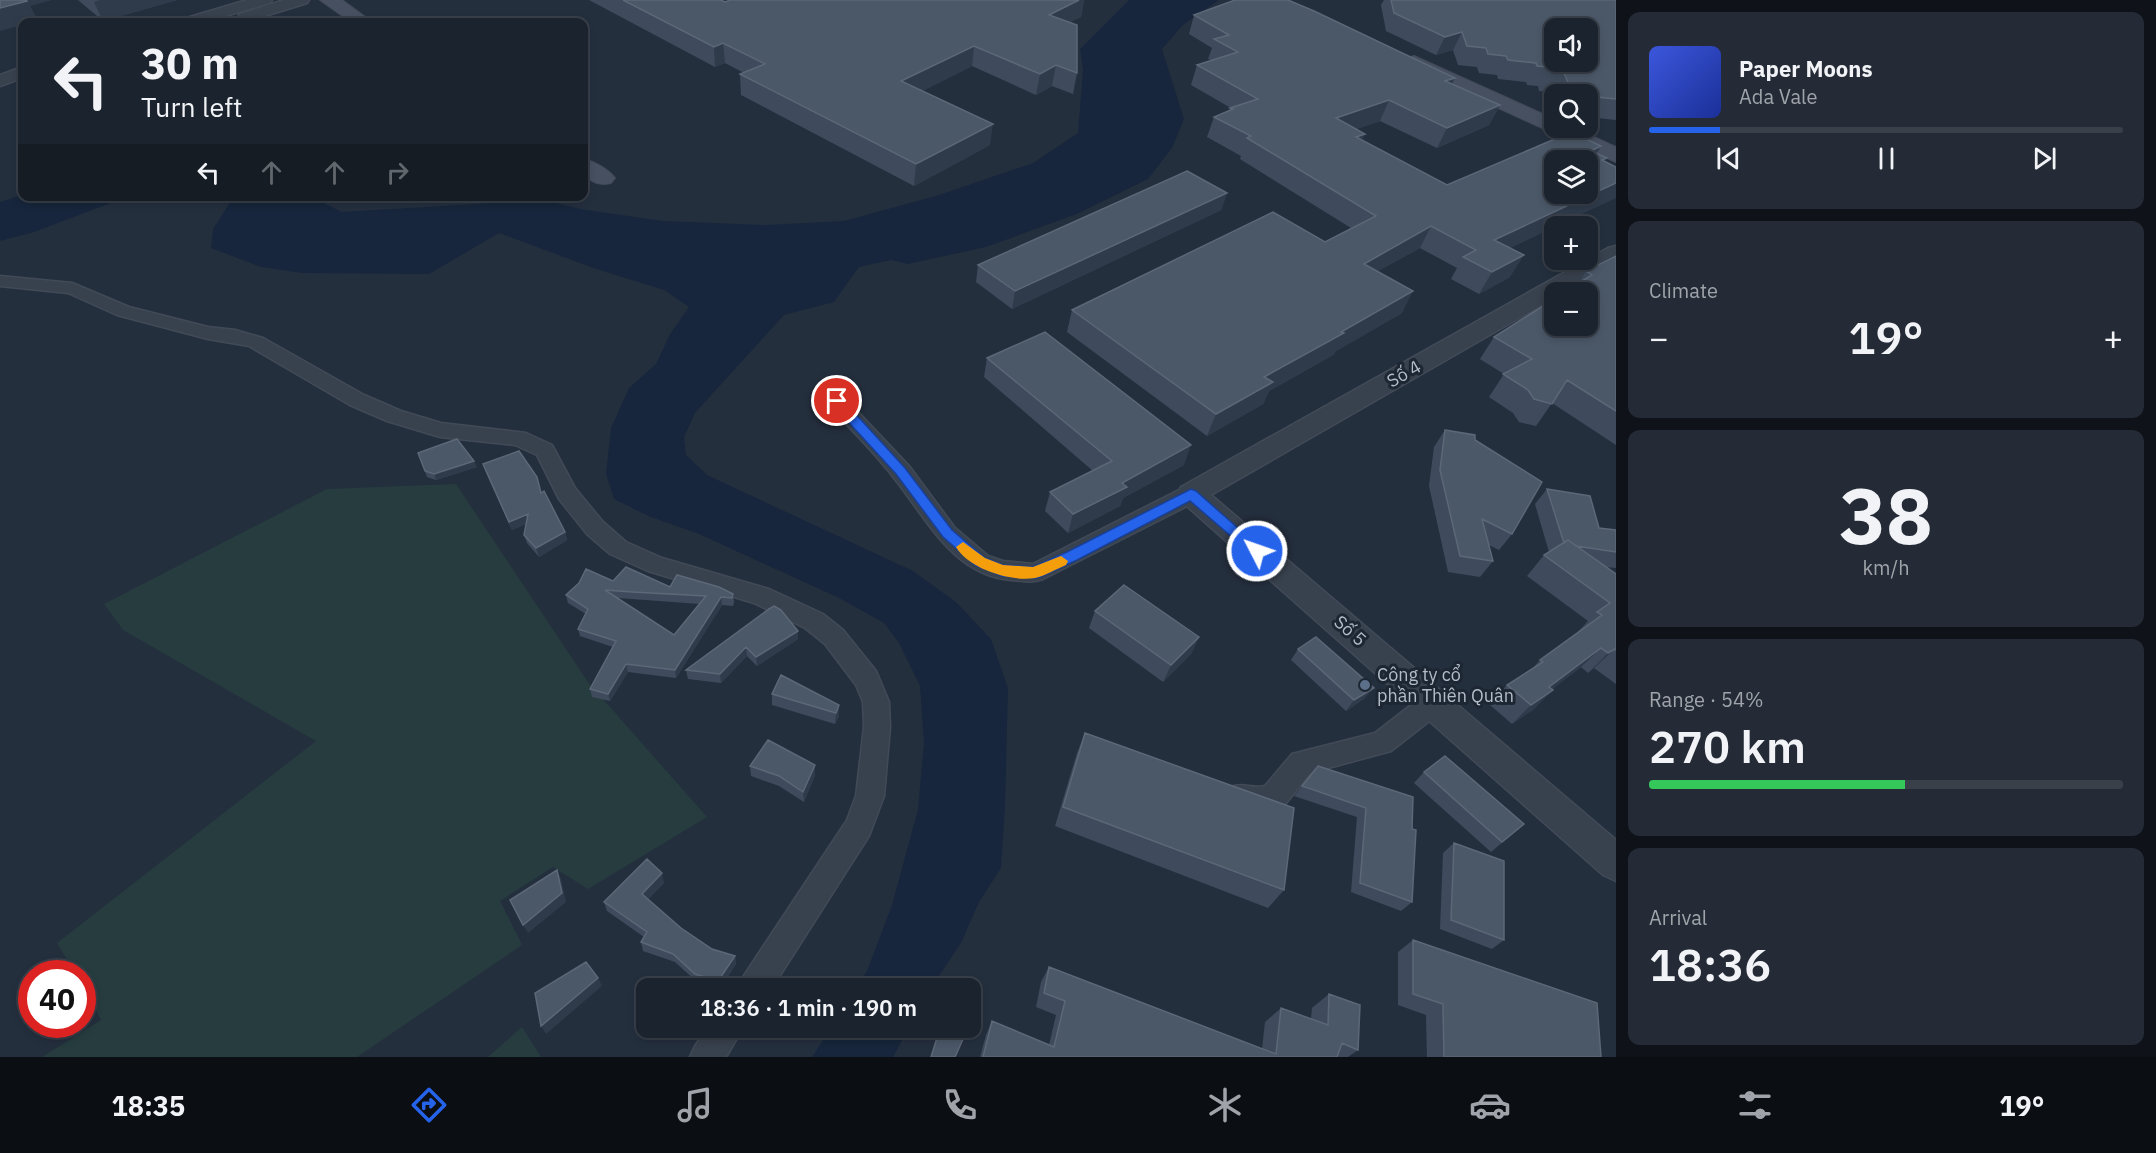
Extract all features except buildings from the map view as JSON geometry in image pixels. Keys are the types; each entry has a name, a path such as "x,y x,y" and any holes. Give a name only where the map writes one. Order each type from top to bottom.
{"main road":[{"path":"329,0 357,18"},
{"path":"1397,53 1544,122"},
{"path":"1578,138 1616,156"}],"street":[{"path":"203,18 264,0"},
{"path":"243,18 301,0"},
{"path":"0,81 18,74"},
{"path":"0,89 18,86"},
{"name":"Số 4","path":"1191,494 1616,253"},
{"path":"0,281 72,288 123,311 208,333 235,336 255,342 357,400 394,416 440,430 519,438 545,450 567,493 595,528 618,548 656,565 761,596 814,621 834,637 867,679 876,702 877,738 870,796 859,827 761,978"},
{"path":"837,401 901,471 947,534 980,562 1002,570 1035,573 1191,494"},
{"name":"Số 5","path":"1191,494 1616,863"},
{"path":"1212,786 1255,801 1273,798 1302,763 1382,743 1432,703"},
{"path":"705,1057 719,1038"}],"green space":[{"path":"456,484 588,682 707,817 588,889 553,867 500,901 522,945 357,1057 42,1057 72,1038 96,1038 96,1023 101,1020 96,1011 96,960 67,960 57,943 316,741 123,630 104,604 327,489"},
{"path":"522,1027 541,1057 488,1057"}],"water":[{"path":"1129,0 1219,0 1183,25 1162,49 1184,119 1172,148 1148,179 1077,214 986,247 908,264 891,260 859,267 834,302 784,315 695,413 684,437 686,455 707,475 913,571 956,602 991,639 1008,688 1001,868 979,902 961,943 938,978 862,978 892,905 918,809 924,743 920,686 899,643 884,623 839,598 699,534 648,516 614,499 606,474 611,428 629,388 656,364 670,334 689,307 664,290 596,269 499,233 429,274 302,273 261,267 211,248 213,229 231,201 323,201 342,212 549,201 580,209 663,221 766,225 844,221 939,195 1033,163 1078,133 1083,70 1080,49"},
{"path":"18,196 18,201 116,201 34,232 0,241 0,202"},
{"path":"824,1038 903,1038 893,1057 812,1057"}],"slow traffic":[{"path":"963,547 980,562 1002,570 1035,573 1061,561"}],"place":[{"name":"Công ty cổ phần Thiên Quân","path":"1365,685"}],"route":[{"path":"837,401 901,471 947,534 980,562 1002,570 1035,573 1191,494 1257,551"}]}
